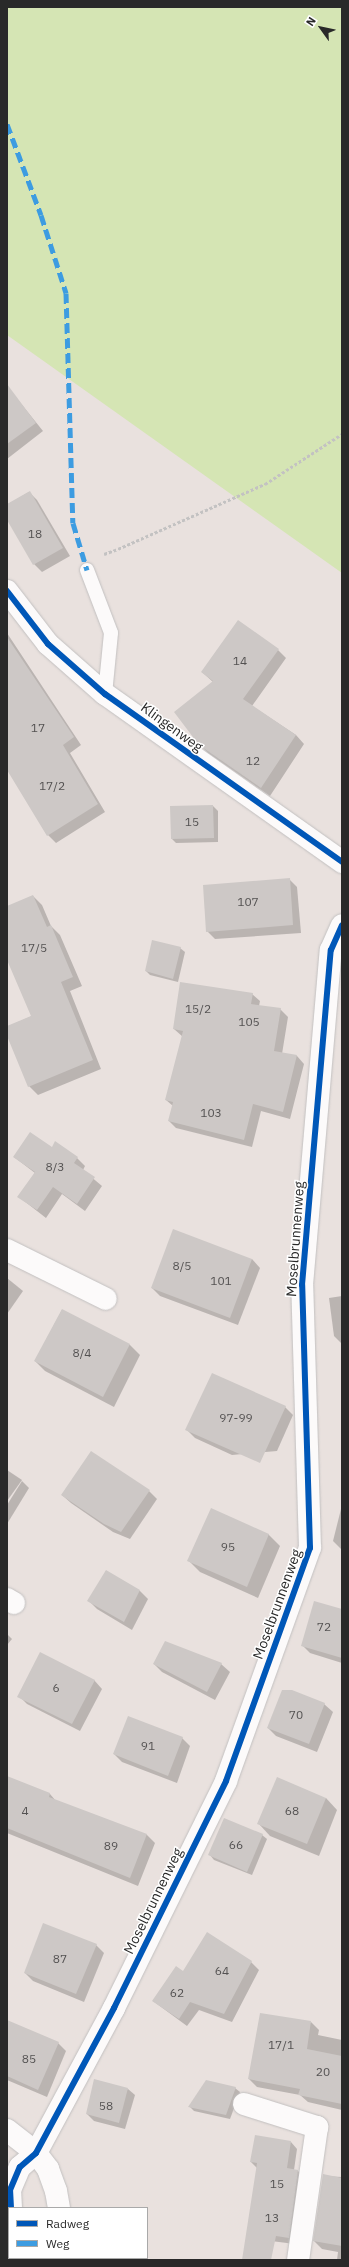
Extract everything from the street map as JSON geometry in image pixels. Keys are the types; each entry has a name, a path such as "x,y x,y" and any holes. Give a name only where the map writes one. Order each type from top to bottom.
{"street":[{"name":"Klingenweg","path":"7,591 48,644 106,694 342,862"},
{"name":"Moselbrunnenweg","path":"11,2207 10,2190 20,2167 36,2153 114,2008 226,1781 310,1548 302,1285 331,950 342,925"},
{"path":"7,1250 106,1299"},
{"path":"244,2104 317,2127 298,2260"},
{"path":"7,2130 36,2153 48,2169 56,2191 59,2207"}],"lane":[{"path":"88,570 111,633 106,694"}],"path":[{"path":"118,549 265,484 342,434"}],"green space":[{"path":"7,7 342,7 342,573 7,335"}],"building":[{"path":"7,384 36,423 7,444"},
{"path":"30,491 63,548 33,565 7,520 7,504"},
{"path":"238,620 279,649 243,699 296,735 261,788 199,745 174,712 213,681 201,672"},
{"path":"7,637 74,737 63,745 98,804 47,836 7,770"},
{"path":"213,805 214,838 171,839 170,806"},
{"path":"290,878 293,925 206,932 203,885"},
{"path":"33,895 47,927 51,925 73,977 61,982 93,1060 28,1087 7,1036 7,1026 31,1016 7,960 7,906"},
{"path":"152,940 181,947 173,979 145,971"},
{"path":"180,982 253,993 251,1004 281,1008 274,1051 297,1055 283,1112 253,1104 244,1140 168,1121 173,1102 165,1100 183,1031 173,1029"},
{"path":"30,1132 52,1147 55,1141 78,1157 74,1163 95,1177 77,1204 53,1187 37,1210 17,1197 35,1172 13,1157"},
{"path":"173,1229 252,1259 230,1318 151,1288"},
{"path":"62,1309 130,1344 103,1397 34,1361"},
{"path":"212,1373 286,1406 260,1463 185,1430"},
{"path":"91,1451 150,1490 121,1532 104,1524 61,1495"},
{"path":"211,1508 269,1534 247,1587 187,1561"},
{"path":"106,1570 140,1590 124,1622 87,1601"},
{"path":"314,1601 342,1609 342,1658 301,1646"},
{"path":"165,1641 222,1663 207,1692 153,1664"},
{"path":"40,1652 95,1680 72,1724 17,1697"},
{"path":"282,1690 292,1690 325,1703 309,1744 267,1728"},
{"path":"128,1716 183,1737 168,1776 113,1754"},
{"path":"7,1776 50,1793 49,1797 147,1834 130,1878 7,1828"},
{"path":"277,1777 326,1798 307,1844 257,1824"},
{"path":"224,1818 263,1834 247,1872 208,1855"},
{"path":"43,1923 97,1944 76,1994 24,1973"},
{"path":"207,1932 252,1961 224,2014 190,2002 179,2019 152,2001 176,1966 183,1971"},
{"path":"260,2013 311,2021 307,2049 342,2056 342,2104 298,2095 300,2089 248,2079"},
{"path":"7,2020 59,2042 38,2090 7,2076"},
{"path":"94,2079 128,2088 119,2123 86,2114"},
{"path":"206,2080 236,2087 226,2115 188,2107"},
{"path":"255,2135 291,2141 287,2168 298,2170 289,2238 276,2236 271,2260 242,2260 257,2163 250,2162"},
{"path":"323,2174 342,2178 342,2246 313,2241"}],"marked path":[{"path":"7,124 41,215 66,293 73,523 87,570"}],"cycle path":[{"path":"7,591 48,644 105,694 342,862"},
{"path":"11,2207 10,2190 20,2167 36,2153 114,2008 226,1781 310,1548 302,1285 331,950 342,925"}]}
